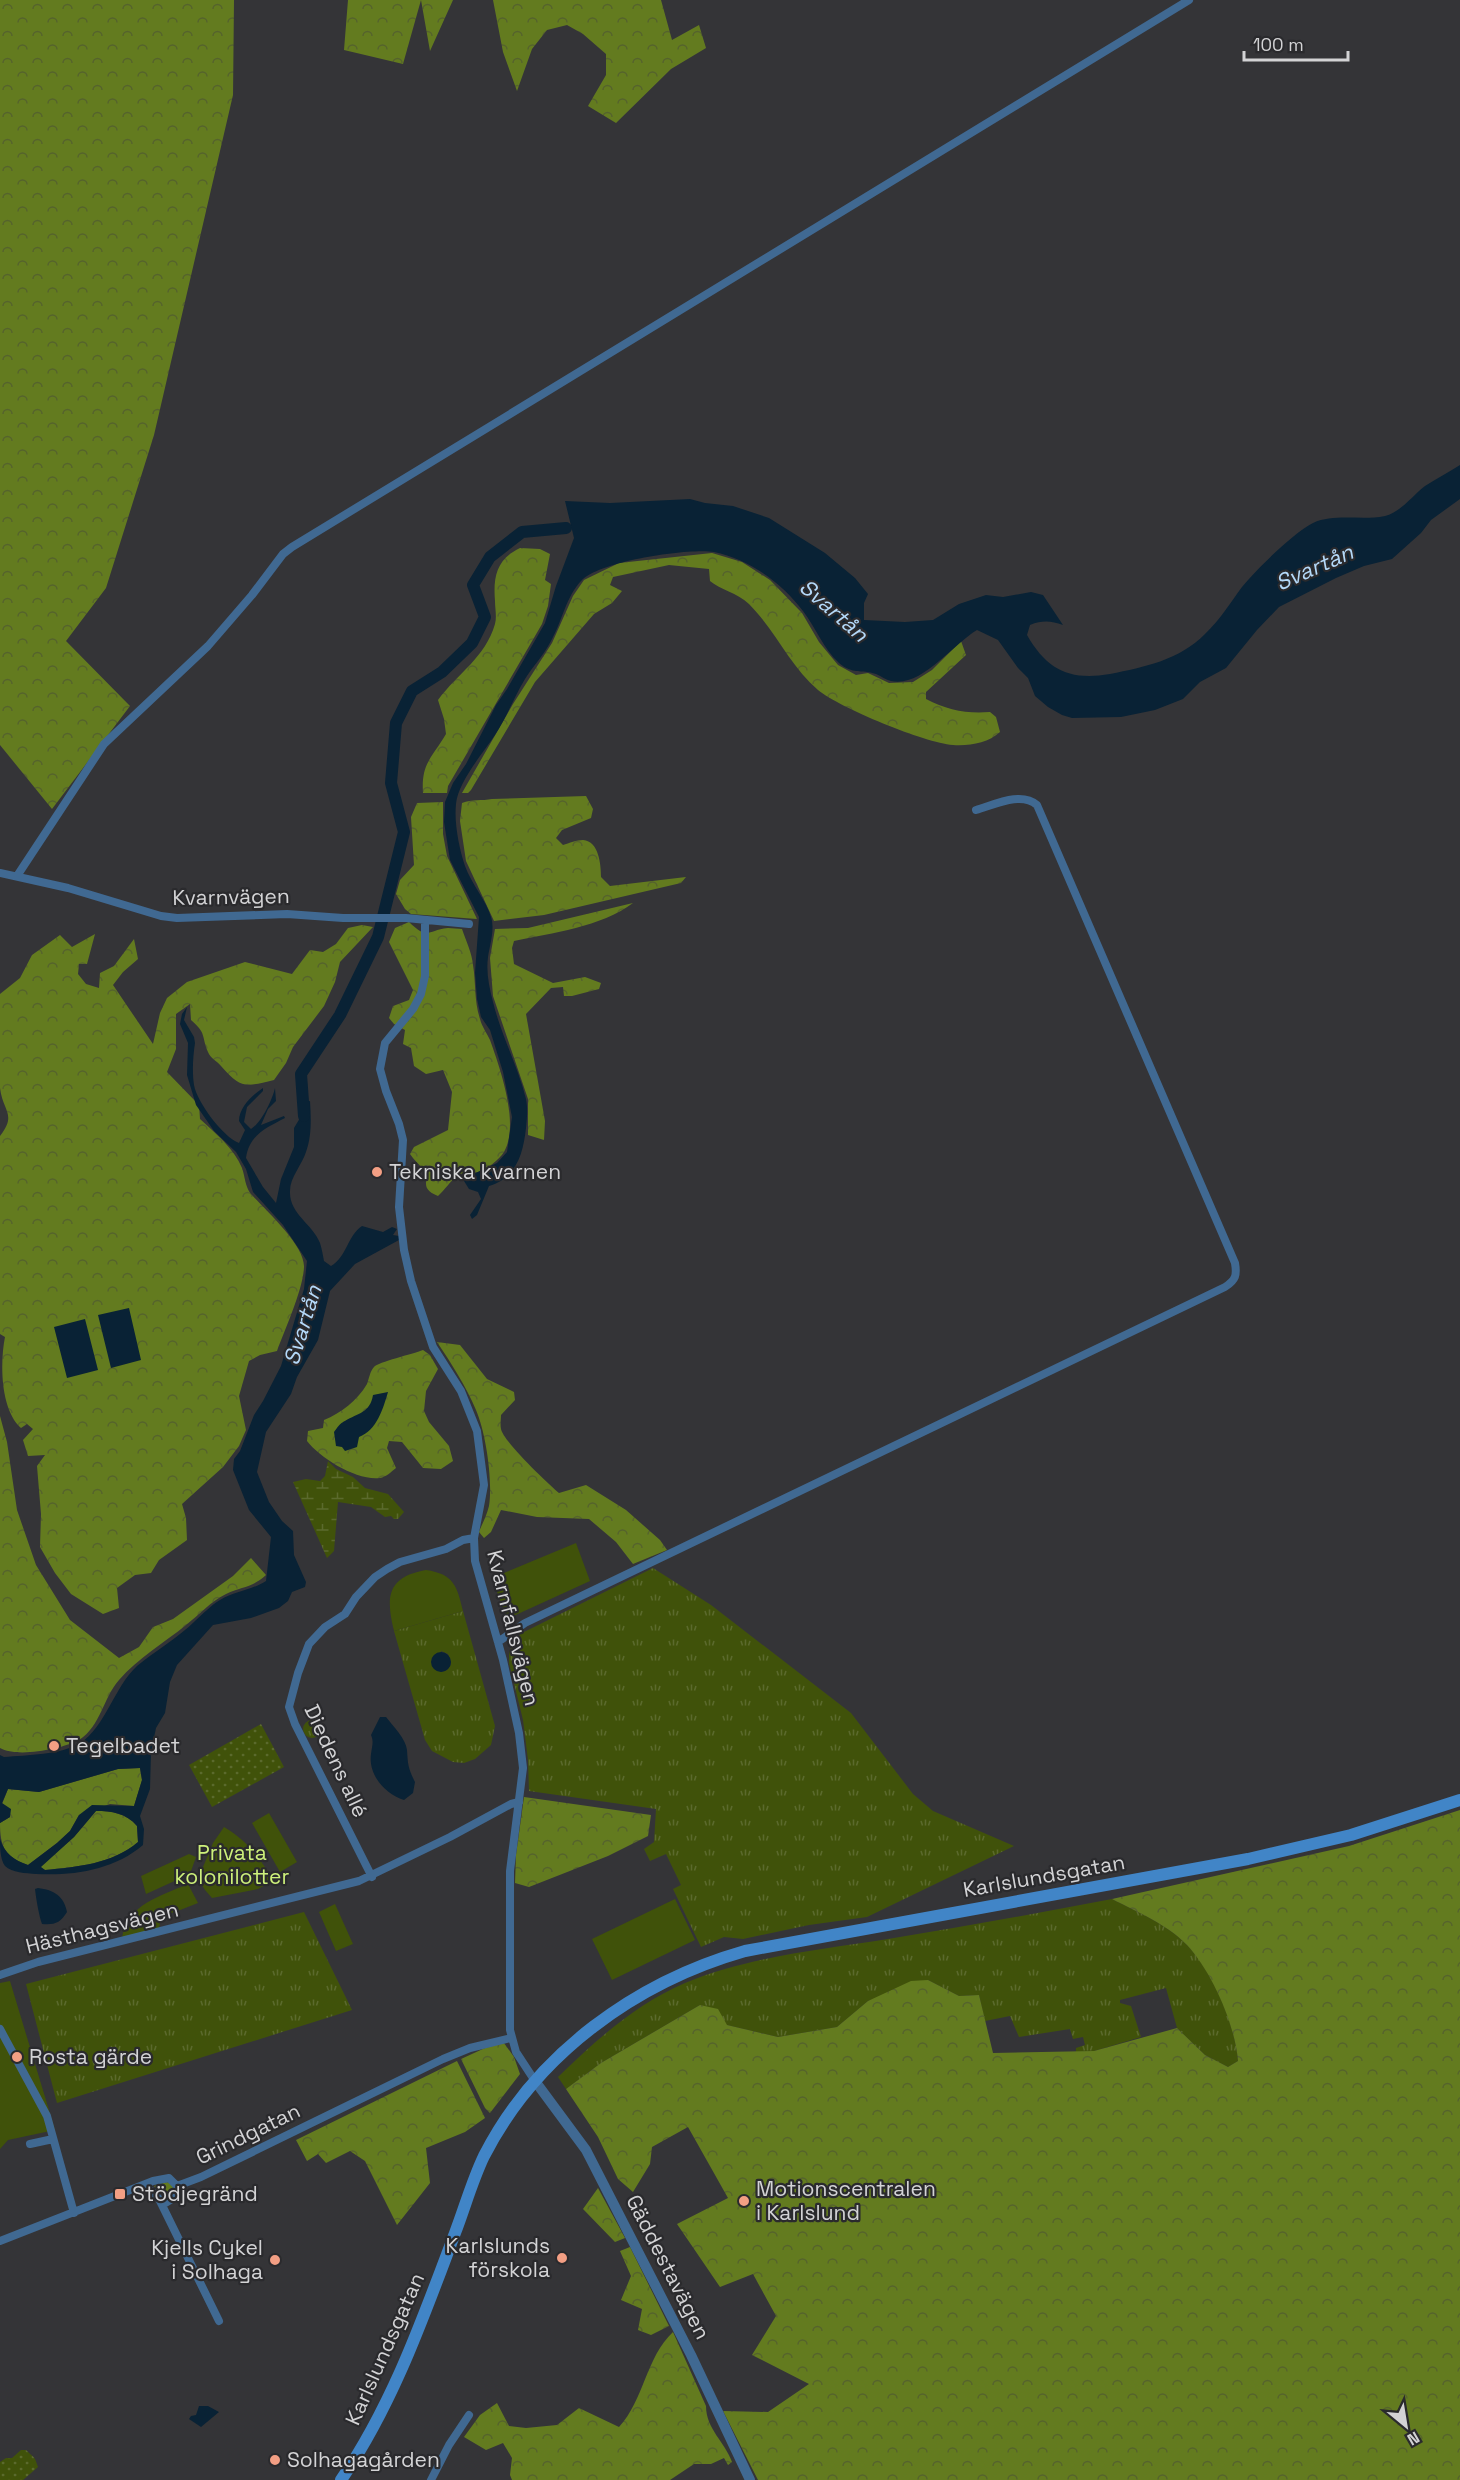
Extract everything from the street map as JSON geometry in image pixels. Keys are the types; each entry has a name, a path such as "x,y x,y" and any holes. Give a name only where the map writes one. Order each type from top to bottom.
{"main road":[{"name":"Karlslundsgatan","path":"341,2480 377,2423 405,2362 457,2229 506,2131 537,2084 584,2040 638,1996 706,1963 745,1951 1256,1857 1360,1832 1460,1800"}],"street":[{"path":"17,876 104,744 208,646 252,595 283,554 292,547 1189,0"},
{"path":"498,1642 525,1623 1225,1287 1235,1279 1235,1263 1037,805 1030,799 1020,798 976,810"},
{"name":"Kvarnvägen","path":"0,873 68,888 168,917 195,918 273,913 348,918 406,918 469,924"},
{"name":"Kvarnfallsvägen","path":"425,920 425,976 421,994 413,1009 385,1043 380,1070 403,1140 399,1207 404,1250 411,1281 429,1337 461,1391 477,1431 484,1485 474,1538 476,1568 498,1642 519,1733 523,1768 510,1871 511,2038 522,2065 537,2084"},
{"name":"Diedens allé","path":"372,1877 295,1724 289,1707 297,1673 309,1644 325,1627 345,1614 356,1597 375,1577 400,1562 446,1549 463,1540 474,1538"},
{"name":"Hästhagsvägen","path":"0,1975 38,1962 372,1877 511,1804 519,1802"},
{"path":"0,2029 46,2116 74,2213"},
{"name":"Grindgatan","path":"0,2241 163,2178 174,2181 177,2186 201,2177 443,2059 470,2048 511,2038"},
{"name":"Gäddestavägen","path":"537,2084 586,2150 691,2355 750,2480"},
{"path":"30,2144 53,2139"},
{"path":"141,2186 153,2192 162,2205 219,2321"},
{"path":"162,2205 175,2197 177,2186"},
{"path":"431,2480 449,2445 469,2415"}],"green space":[{"path":"0,0 234,0 233,95 154,435 106,588 66,641 130,706 52,809 0,745"},
{"path":"348,0 421,0 403,64 344,50"},
{"path":"421,0 453,0 430,51"},
{"path":"493,0 661,0 672,40 699,25 706,48 671,69 616,123 588,106 606,75 606,54 583,34 567,25 547,30 532,49 517,91 503,52"},
{"path":"520,548 540,549 550,554 545,580 551,584 548,606 542,624 448,786 447,793 423,793 426,767 446,734 438,700 485,646 496,621 495,584 498,569 506,557"},
{"path":"712,553 742,562 770,580 802,613 819,642 838,665 856,675 868,673 889,683 913,682 932,670 961,641 966,655 926,692 926,699 957,710 990,712 996,717 1000,732 978,743 953,745 940,743 844,706 818,690 808,680 749,604 710,581 709,569 669,565 613,577 610,585 622,591 612,603 594,614 535,682 471,790 468,793 462,793 513,704 552,643 573,596 584,580 619,563"},
{"path":"586,796 593,809 591,818 562,830 556,838 563,845 583,840 593,845 598,854 601,877 610,886 686,877 681,883 544,915 494,921 466,861 460,821 462,803 492,799"},
{"path":"443,802 443,834 447,856 477,919 411,914 396,894 400,880 414,865 411,817 417,803"},
{"path":"633,903 606,918 591,923 514,941 512,948 514,964 553,983 585,977 601,983 599,989 572,996 564,996 563,987 551,988 526,1014 545,1121 544,1140 528,1135 528,1099 493,996 490,958 495,929 528,928"},
{"path":"409,922 425,933 448,928 462,929 472,960 478,1012 499,1065 509,1112 508,1140 502,1155 481,1171 460,1174 438,1196 428,1190 423,1169 410,1154 414,1147 448,1130 452,1092 443,1070 426,1074 414,1066 411,1048 403,1044 405,1030 389,1018 393,1006 409,1000 413,990 389,942 395,928"},
{"path":"362,925 373,927 340,962 335,982 324,1006 293,1047 286,1063 274,1080 250,1085 234,1079 209,1054 202,1032 191,1020 190,1004 176,1014 176,1049 167,1072 199,1105 200,1119 224,1141 239,1161 249,1191 291,1238 303,1258 303,1276 277,1351 260,1355 249,1361 239,1396 246,1430 239,1446 223,1467 182,1504 186,1518 187,1540 159,1560 151,1573 135,1575 117,1588 119,1608 103,1614 71,1594 40,1547 41,1514 37,1466 45,1455 28,1456 23,1440 33,1429 27,1424 21,1428 14,1420 3,1385 2,1359 5,1337 0,1334 0,1136 8,1123 8,1113 0,1088 0,994 20,978 32,955 60,935 72,947 95,934 87,964 79,964 78,974 86,984 99,988 100,973 114,966 134,939 138,959 123,972 113,985 153,1044 160,1013 167,998 187,982 245,962 292,974 310,950 323,952 336,944 348,928"},
{"path":"437,1342 460,1345 487,1379 514,1392 515,1400 501,1415 501,1429 517,1452 553,1488 559,1493 586,1485 626,1510 660,1540 667,1550 633,1564 616,1542 589,1519 537,1517 501,1510 491,1532 484,1538 479,1532 489,1506 490,1484 483,1431 468,1392"},
{"path":"423,1350 430,1355 438,1369 426,1391 424,1411 429,1422 449,1446 453,1461 441,1469 423,1468 402,1442 389,1441 387,1448 396,1468 380,1478 371,1478 340,1467 307,1441 308,1431 323,1428 324,1420 342,1410 358,1396 367,1384 374,1367","holes":["372,1403 359,1437 342,1447 343,1422 364,1413"]},
{"path":"0,1416 7,1442 17,1510 36,1565 70,1620 119,1658 139,1647 153,1627 173,1619 233,1576 251,1558 266,1575 256,1582 215,1600 134,1665 119,1680 97,1720 79,1740 40,1751 17,1752 0,1748"},
{"path":"328,1461 336,1469 353,1477 365,1488 388,1494 404,1512 398,1519 394,1519 391,1516 385,1517 371,1507 338,1502 334,1551 327,1558 293,1482 306,1479 320,1481 325,1476"},
{"path":"576,1543 590,1581 507,1619 492,1578"},
{"path":"653,1568 711,1605 851,1713 913,1794 933,1811 1014,1846 867,1917 809,1925 743,1939 724,1937 701,1947 673,1889 681,1885 666,1854 650,1861 644,1849 654,1842 656,1809 529,1791 523,1720 509,1663 509,1652 520,1634"},
{"path":"426,1570 443,1575 453,1583 463,1611 394,1631 390,1609 392,1591 403,1578"},
{"path":"463,1611 495,1726 491,1745 475,1759 464,1763 453,1762 432,1751 425,1740 394,1631","holes":["441,1651 448,1654 451,1664 447,1670 441,1672"]},
{"path":"308,1720 316,1720 321,1725 319,1736 308,1738 303,1733 303,1725"},
{"path":"261,1724 284,1767 212,1807 189,1765"},
{"path":"140,1768 142,1780 134,1806 110,1804 79,1815 70,1831 28,1865 9,1855 5,1850 1,1839 0,1823 10,1817 2,1804 8,1789 39,1792 118,1769"},
{"path":"524,1797 651,1815 648,1836 608,1856 529,1887 515,1883 516,1855"},
{"path":"1460,1810 1460,2480 758,2480 723,2411 768,2412 809,2384 752,2355 776,2316 753,2274 720,2287 677,2224 728,2198 688,2127 652,2147 650,2164 633,2192 618,2179 598,2137 566,2089 601,2063 700,2005 718,2009 727,2025 778,2037 837,2027 868,2001 911,1981 928,1980 959,1996 979,1995 993,2053 1094,2051 1177,2028 1205,2055 1228,2067 1238,2061 1236,2046 1221,1999 1205,1969 1187,1945 1170,1931 1112,1899 1349,1846"},
{"path":"96,1811 113,1812 128,1818 137,1826 138,1842 106,1860 45,1870 40,1867 74,1837"},
{"path":"269,1813 297,1862 280,1872 252,1823"},
{"name":"Privata kolonilotter","path":"224,1827 247,1844 274,1880 258,1889 212,1898 198,1879 213,1843"},
{"path":"189,1854 196,1857 190,1874 146,1894 141,1876"},
{"path":"188,1884 198,1903 162,1915 159,1928 122,1938 125,1926 138,1909 157,1897"},
{"path":"675,1899 695,1940 612,1980 592,1939"},
{"path":"1112,1899 1170,1931 1197,1956 1221,1999 1232,2031 1238,2061 1228,2067 1205,2055 1177,2028 1166,1988 1120,2000 1120,2003 1131,2006 1141,2037 1094,2051 1076,2052 1076,2048 1085,2045 1083,2037 1073,2039 1070,2029 1019,2037 1010,2016 985,2021 979,1995 959,1996 928,1980 868,2001 837,2027 778,2037 727,2025 700,2005 601,2063 566,2089 558,2077 633,2012 685,1983 710,1974 785,1955 944,1930"},
{"path":"335,1904 353,1944 336,1951 319,1912"},
{"path":"304,1912 352,2010 57,2103 26,1984"},
{"name":"Rosta gärde","path":"10,1981 55,2130 8,2140 0,2149 0,1983"},
{"path":"504,2043 514,2057 520,2074 490,2113 485,2108 461,2059 485,2048"},
{"path":"457,2061 485,2118 465,2132 426,2148 430,2183 397,2225 365,2161 350,2151 326,2163 318,2154 307,2161 296,2140"},
{"path":"167,2182 173,2185 173,2194 165,2197 154,2186"},
{"path":"598,2188 625,2238 615,2242 583,2209"},
{"path":"630,2247 669,2326 651,2335 638,2330 642,2309 621,2300 631,2276 620,2251"},
{"path":"673,2332 706,2406 712,2429 732,2462 728,2465 724,2458 711,2464 694,2464 670,2480 512,2480 510,2475 512,2458 503,2443 486,2450 464,2437 480,2415 497,2403 509,2426 526,2428 557,2425 579,2408 619,2427 634,2404 657,2354"},
{"path":"21,2450 26,2450 33,2456 38,2467 23,2480 0,2480 0,2462 6,2458 12,2458"}],"water":[{"path":"1460,465 1460,499 1431,520 1421,533 1392,559 1364,566 1279,607 1226,668 1200,682 1183,699 1155,710 1121,717 1072,718 1048,707 1035,696 1028,678 998,640 977,630 936,664 914,678 891,681 876,674 844,667 833,657 803,611 785,591 752,566 727,555 702,551 645,557 607,567 582,580 568,601 548,646 525,679 499,728 466,777 456,804 456,827 463,859 489,911 492,922 487,968 488,980 500,1026 523,1087 527,1110 525,1138 517,1163 506,1177 489,1186 477,1215 472,1219 470,1215 481,1199 478,1192 469,1189 464,1181 465,1178 497,1163 507,1152 512,1117 503,1072 490,1030 481,1017 477,999 475,973 479,917 450,860 444,822 445,802 496,705 545,623 574,538 565,501 610,503 690,499 733,506 769,518 825,553 855,578 868,594 864,603 864,620 905,622 933,620 959,604 986,595 1003,597 1031,592 1043,595 1063,625 1039,622 1030,625 1027,635 1052,665 1071,674 1096,676 1161,661 1195,643 1215,623 1242,587 1265,562 1285,543 1313,523 1330,518 1376,517 1391,514 1425,486"},
{"path":"187,1007 184,1020 195,1043 193,1075 196,1092 212,1118 226,1134 239,1143 245,1130 239,1121 241,1111 247,1102 263,1088 263,1091 247,1107 244,1122 251,1129 266,1111 275,1088 276,1101 268,1109 261,1125 284,1116 285,1118 265,1129 255,1138 246,1158 263,1187 276,1203 281,1179 294,1147 294,1128 300,1118 301,1103 310,1101 311,1126 308,1146 292,1181 290,1191 297,1213 317,1236 324,1261 331,1266 336,1262 353,1235 362,1226 383,1232 392,1227 397,1229 393,1235 399,1236 399,1240 355,1264 330,1291 318,1340 297,1377 291,1394 266,1432 257,1472 269,1502 282,1521 293,1531 294,1555 306,1582 305,1587 292,1592 288,1601 279,1608 251,1618 213,1625 177,1665 170,1682 165,1713 156,1728 151,1752 150,1789 140,1816 144,1829 143,1845 132,1854 92,1870 64,1874 19,1872 11,1870 3,1863 0,1839 11,1856 28,1865 70,1831 79,1815 92,1805 134,1806 142,1780 140,1768 118,1769 39,1792 8,1789 2,1803 11,1809 10,1817 0,1823 0,1755 4,1757 44,1754 80,1743 96,1728 122,1685 137,1666 181,1633 216,1602 266,1581 271,1537 249,1510 233,1470 234,1459 240,1451 254,1415 281,1366 304,1289 307,1261 283,1225 253,1192 246,1169 236,1152 214,1131 196,1105 187,1075 188,1043 180,1024 182,1014","holes":["96,1811 113,1812 128,1818 137,1826 138,1842 106,1860 45,1870 41,1867 74,1837"]},
{"path":"129,1308 141,1360 111,1368 98,1315"},
{"path":"85,1319 98,1370 67,1378 54,1327"},
{"path":"388,1392 375,1424 359,1437 357,1447 345,1451 342,1447 336,1446 334,1432 340,1424 363,1412 369,1406 373,1395"},
{"path":"437,1652 445,1652 451,1658 451,1666 445,1672 437,1672 431,1666 431,1658"},
{"path":"380,1717 386,1717 406,1746 409,1766 415,1782 413,1793 404,1800 384,1788 372,1769 371,1735"},
{"path":"35,1889 49,1890 61,1898 67,1912 62,1919 50,1924 42,1924"},
{"path":"199,2406 208,2406 219,2412 201,2427 189,2419 196,2415"}],"waterway":[{"name":"Svartån","path":"304,1116 301,1074 340,1015 378,937 404,832 391,783 396,723 412,691 442,672 472,643 485,617 473,585 490,557 522,532 566,528"}],"place":[{"name":"Tekniska kvarnen","path":"377,1172"},
{"name":"Tegelbadet","path":"54,1746"},
{"name":"Rosta gärde","path":"17,2057"},
{"name":"Stödjegränd","path":"120,2194"},
{"name":"Motionscentralen i Karlslund","path":"744,2201"},
{"name":"Karlslunds förskola","path":"562,2258"},
{"name":"Kjells Cykel i Solhaga","path":"275,2260"},
{"name":"Solhagagården","path":"275,2460"}]}
